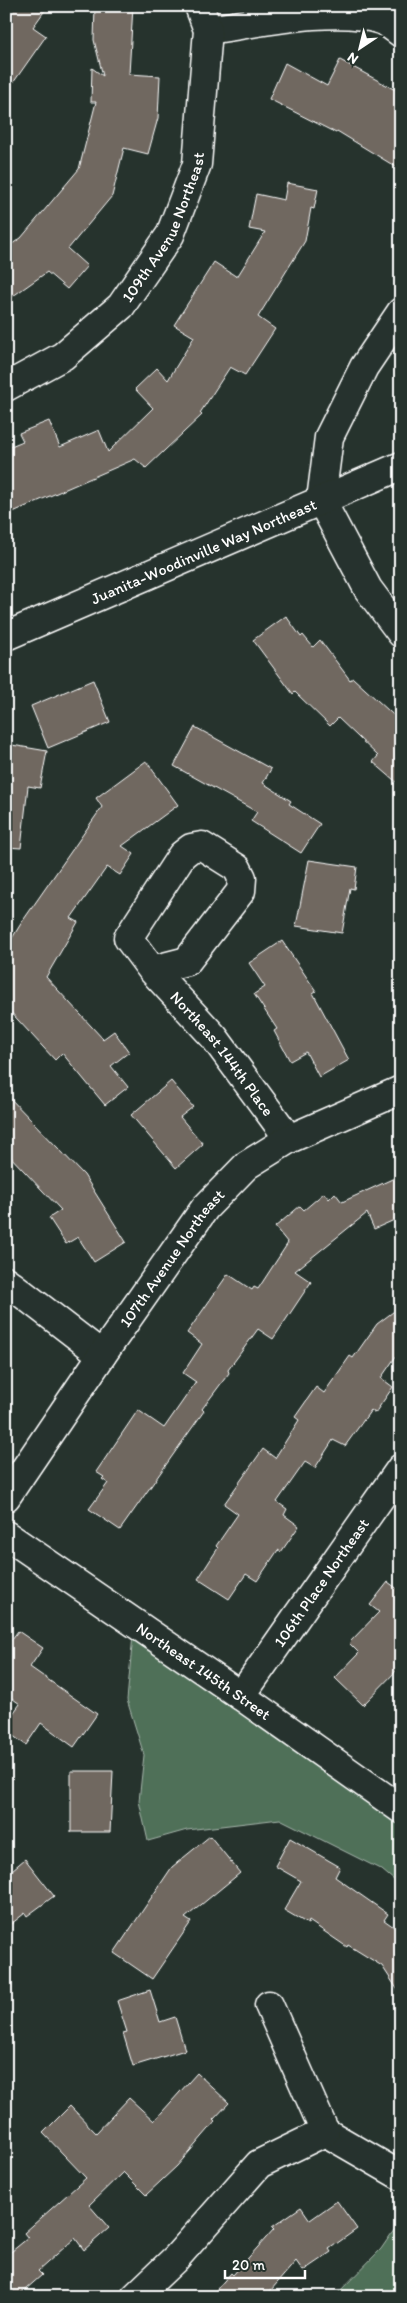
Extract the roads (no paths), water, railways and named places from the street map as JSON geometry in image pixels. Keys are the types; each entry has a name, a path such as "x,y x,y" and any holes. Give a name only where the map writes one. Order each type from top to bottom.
{"street":[{"path":"204,18 354,14 383,21 401,33"},
{"name":"109th Avenue Northeast","path":"6,387 63,356 121,306 170,235 198,164 204,18"},
{"path":"401,312 364,367 329,437 321,500 368,589 401,633"},
{"name":"Juanita-Woodinville Way Northeast","path":"6,636 401,466"},
{"name":"Northeast 144th Place","path":"152,970 187,962 241,891 242,878 237,868 202,846 191,848 182,855 128,938 152,970 214,1037 289,1139"},
{"name":"107th Avenue Northeast","path":"6,1497 102,1355 206,1208 247,1165 289,1139 401,1090"},
{"path":"6,1281 102,1355"},
{"name":"106th Place Northeast","path":"241,1696 401,1468"},
{"name":"Northeast 145th Street","path":"6,1536 241,1696 401,1809"},
{"path":"269,2005 325,2132 401,2176"},
{"path":"135,2297 176,2258 259,2164 325,2132"}]}
